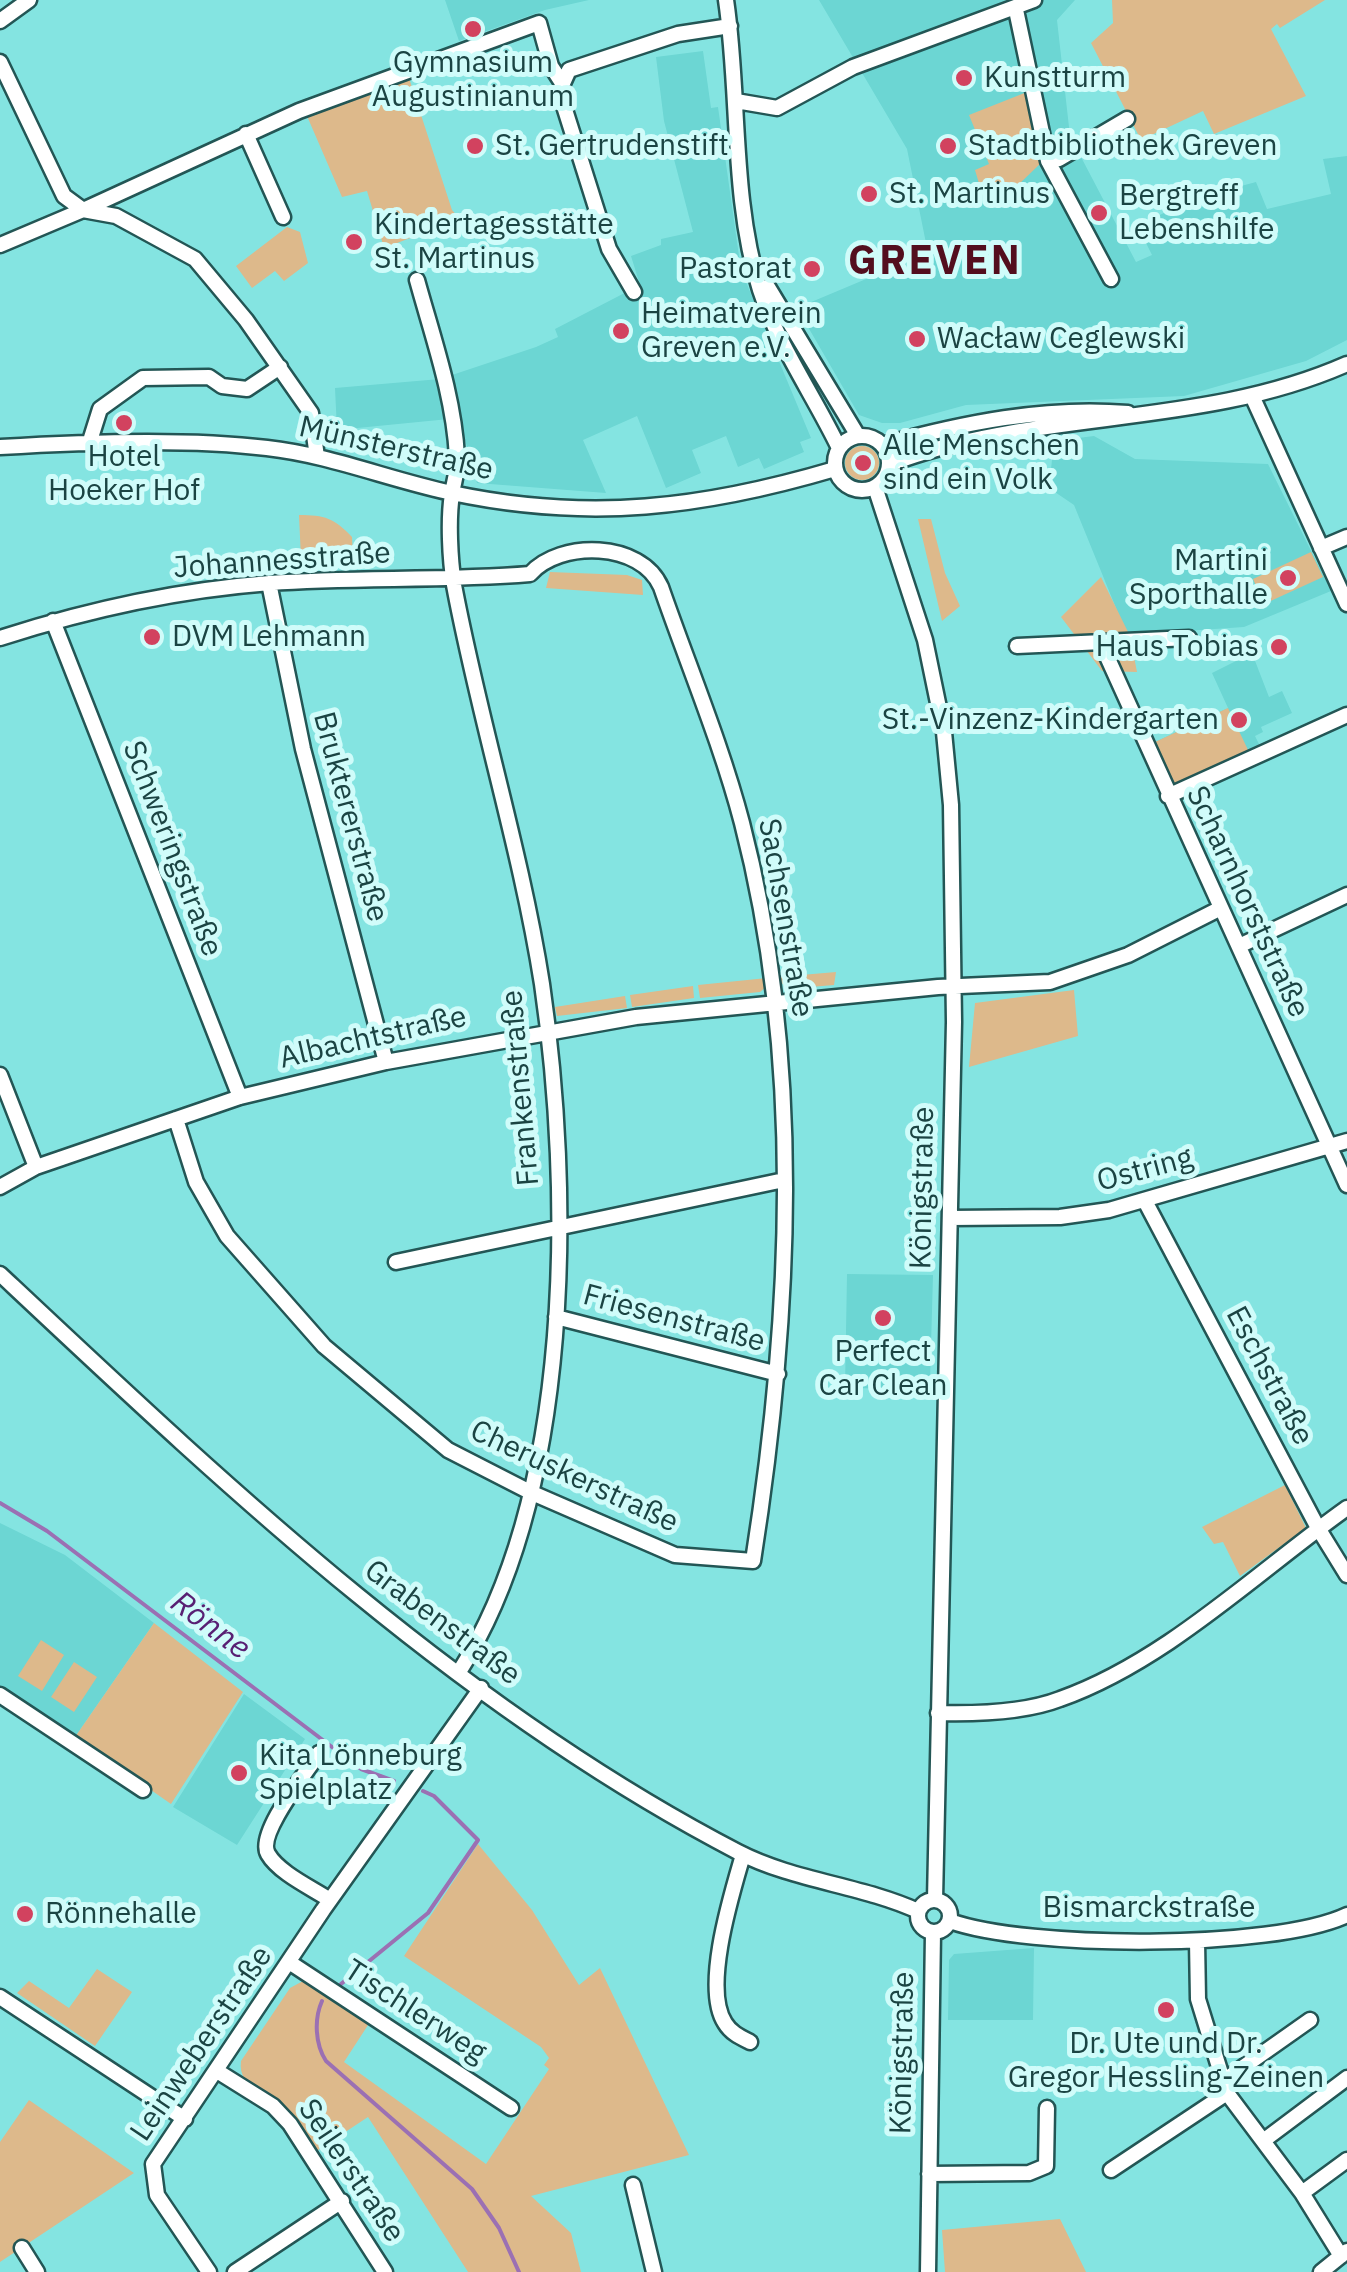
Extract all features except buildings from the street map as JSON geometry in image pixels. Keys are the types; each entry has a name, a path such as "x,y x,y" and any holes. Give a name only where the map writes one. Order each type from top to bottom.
{"street":[{"path":"0,21 29,0"},
{"path":"726,0 750,237 776,330 839,448 835,469 850,488 874,488 890,464 955,442 1254,398 1347,364"},
{"path":"736,100 777,108 854,67 930,35 1016,10 1034,0"},
{"path":"1016,10 1048,161 1111,280"},
{"path":"0,245 246,134 446,54 539,23 552,66 562,83"},
{"path":"634,292 609,250 562,100 562,83 569,70 598,60 678,34 730,26"},
{"path":"0,62 64,196 83,210 116,216 194,258 311,413 318,458"},
{"path":"1048,161 1059,159 1127,119"},
{"path":"246,134 283,218"},
{"name":"Frankenstraße","path":"417,280 454,424 458,476 452,493 454,580 532,933 547,1030 558,1228 556,1317 530,1492 509,1570 459,1672"},
{"path":"764,286 858,436 882,445 974,422 1035,414 1148,414"},
{"path":"89,444 100,409 143,378 209,377 234,390 247,389 280,367"},
{"path":"1254,398 1321,548 1342,579 1347,604"},
{"path":"839,448 858,436"},
{"name":"Münsterstraße","path":"0,447 89,444 266,448 452,493 603,508 665,507 722,500 835,469"},
{"path":"882,445 890,464"},
{"name":"Königstraße","path":"874,488 912,593 944,732 952,805 950,1218 934,1900"},
{"path":"1321,548 1347,537"},
{"name":"Sachsenstraße","path":"454,580 530,574 544,559 564,554 623,554 648,566 659,581 742,822 776,1002 784,1180 778,1374 753,1561"},
{"name":"Johannesstraße","path":"0,638 53,621 158,597 270,583 454,580"},
{"name":"Bruktererstraße","path":"270,583 303,748 386,1062"},
{"name":"Schweringstraße","path":"53,621 240,1098"},
{"path":"1017,646 1189,638"},
{"name":"Scharnhorststraße","path":"1100,642 1327,1149 1347,1185"},
{"path":"1168,796 1347,716"},
{"path":"1239,946 1347,896"},
{"name":"Albachtstraße","path":"0,1188 36,1167 176,1118 386,1062 547,1030 776,1002 953,986 1050,982 1128,955 1219,910"},
{"path":"0,1075 36,1167"},
{"name":"Cheruskerstraße","path":"176,1118 196,1182 227,1236 324,1346 448,1450 530,1492 674,1555 753,1561"},
{"name":"Ostring","path":"950,1218 1060,1216 1146,1201 1347,1141"},
{"path":"396,1262 784,1180"},
{"name":"Eschstraße","path":"1146,1201 1318,1528 1347,1575"},
{"name":"Grabenstraße","path":"0,1274 186,1449 323,1567 481,1688 591,1764 743,1854 918,1911"},
{"name":"Friesenstraße","path":"556,1317 778,1374"},
{"path":"938,1712 979,1714 1059,1700 1209,1616 1347,1508"},
{"name":"Leinweberstraße","path":"209,2272 158,2195 154,2164 330,1900 481,1688"},
{"path":"0,1695 144,1790"},
{"path":"319,1753 265,1842 266,1852 279,1865 330,1900"},
{"path":"743,1854 725,1919 717,2004 724,2023 750,2042"},
{"path":"918,1911 934,1900 949,1909 950,1921"},
{"name":"Königstraße","path":"918,1911 920,1925 933,1932"},
{"name":"Bismarckstraße","path":"950,1921 1002,1934 1197,1941 1268,1936 1330,1923 1347,1915"},
{"name":"Königstraße","path":"933,1932 950,1921"},
{"name":"Königstraße","path":"928,2272 933,1932"},
{"path":"1197,1941 1198,1999 1224,2087 1344,2254 1322,2272"},
{"name":"Tischlerweg","path":"289,1962 511,2108"},
{"path":"0,1997 185,2118"},
{"path":"1111,2170 1310,2020"},
{"name":"Seilerstraße","path":"217,2072 274,2106 342,2200 386,2272"},
{"path":"1263,2140 1347,2078"},
{"name":"Königstraße","path":"929,2174 1029,2173 1046,2166 1047,2108"},
{"path":"1302,2193 1347,2160"},
{"path":"633,2185 654,2272"},
{"path":"235,2272 342,2200"},
{"path":"22,2248 36,2272"}],"shaded area":[{"name":"Gymnasium Augustinianum","path":"445,0 589,0 545,10 459,41"},
{"path":"819,0 1075,0 1057,20 1070,136 1136,262 1152,255 1137,225 1200,197 1256,182 1267,209 1331,194 1323,159 1347,156 1347,340 1306,361 1184,396 966,405 900,423 882,423 859,415 797,308 928,253 907,149"},
{"path":"1112,0 1325,0 1280,28 1277,24 1271,29 1306,96 1214,134 1203,111 1141,140 1091,43 1113,23"},
{"path":"703,51 711,108 718,107 741,270 811,438 800,442 804,452 764,469 759,458 738,467 726,436 692,450 701,473 666,488 637,416 583,440 606,493 477,483 459,418 337,430 335,388 440,379 536,347 558,337 555,329 640,285 631,256 661,245 661,239 693,232 664,121 656,57"},
{"path":"409,78 452,210 460,219 384,248 367,191 342,197 307,116"},
{"path":"1027,92 1041,163 1017,186 983,197 975,170 989,164 969,115"},
{"path":"287,227 300,232 308,263 284,281 275,271 252,288 236,266"},
{"path":"1094,436 1135,459 1268,464 1331,591 1244,627 1127,635 1074,505 1049,488 1054,441"},
{"path":"862,446 874,451 879,463 874,475 862,480 850,475 845,463 850,451"},
{"path":"299,515 322,517 340,526 352,537 353,557 301,559"},
{"path":"918,519 931,519 945,573 960,606 942,621"},
{"name":"Martini Sporthalle","path":"1311,552 1323,577 1264,604 1253,579"},
{"path":"550,572 627,575 642,580 643,595 546,588"},
{"path":"1101,577 1130,636 1137,672 1102,671 1061,617"},
{"name":"St.-Vinzenz-Kindergarten","path":"1252,653 1269,697 1282,691 1292,713 1261,727 1263,732 1255,736 1260,746 1175,786 1155,742 1228,708 1212,673"},
{"path":"1228,708 1249,752 1175,786 1155,742"},
{"path":"836,972 834,985 786,989 778,977"},
{"path":"767,978 766,987 760,992 700,998 698,985"},
{"path":"693,986 694,998 632,1007 630,995"},
{"path":"1074,990 1078,1036 969,1067 975,1003"},
{"path":"625,996 627,1008 557,1016 555,1007"},
{"path":"847,1274 933,1275 930,1381 919,1381 918,1389 845,1388"},
{"path":"1285,1485 1306,1528 1240,1576 1223,1542 1214,1544 1202,1527"},
{"path":"0,1523 65,1555 154,1623 75,1737 0,1688"},
{"path":"154,1623 243,1692 171,1804 75,1737"},
{"path":"41,1640 64,1655 42,1691 18,1676"},
{"path":"74,1662 97,1677 74,1712 51,1697"},
{"name":"Kita Lönneburg Spielplatz","path":"244,1694 305,1739 237,1845 173,1807"},
{"path":"478,1844 532,1910 579,1985 600,1968 689,2155 531,2196 571,2233 581,2272 468,2272 368,2117 315,2152 288,2111 250,2085 241,2071 241,2061 290,1988 303,1981 311,1983 370,2022 344,2062 486,2164 549,2069 544,2065 549,2058 541,2047 404,1956"},
{"path":"1034,1948 1033,2020 948,2020 949,1960 954,1954"},
{"path":"97,1969 132,1992 95,2046 17,1993 29,1981 69,2008"},
{"path":"29,2100 134,2173 0,2262 0,2142"},
{"path":"1060,2219 1086,2272 945,2272 942,2230"}],"waterway":[{"name":"Rönne","path":"0,1503 47,1531 361,1769 394,1781"},
{"name":"Rönne","path":"341,1984 428,1913 478,1840 434,1796 423,1791"},
{"name":"Rönne","path":"322,2001 317,2031 326,2061 472,2189 499,2228 519,2272"}],"place":[{"name":"Gymnasium Augustinianum","path":"473,29"},
{"name":"Kunstturm","path":"964,78"},
{"name":"St. Gertrudenstift","path":"475,146"},
{"name":"Stadtbibliothek Greven","path":"948,146"},
{"name":"St. Martinus","path":"869,194"},
{"name":"Bergtreff Lebenshilfe","path":"1099,213"},
{"name":"Kindertagesstätte St. Martinus","path":"354,242"},
{"name":"Pastorat","path":"812,269"},
{"name":"Heimatverein Greven e.V.","path":"621,331"},
{"name":"Wacław Ceglewski","path":"917,339"},
{"name":"Hotel Hoeker Hof","path":"124,423"},
{"name":"Alle Menschen sind ein Volk","path":"863,463"},
{"name":"Martini Sporthalle","path":"1288,578"},
{"name":"DVM Lehmann","path":"152,637"},
{"name":"Haus Tobias","path":"1279,647"},
{"name":"St.-Vinzenz-Kindergarten","path":"1239,720"},
{"name":"Perfect Car Clean","path":"883,1318"},
{"name":"Kita Lönneburg Spielplatz","path":"239,1773"},
{"name":"Rönnehalle","path":"25,1914"},
{"name":"Dr. Ute und Dr. Gregor Hessling-Zeinen","path":"1166,2010"}],"district":[{"name":"GREVEN","path":"935,262"}]}
